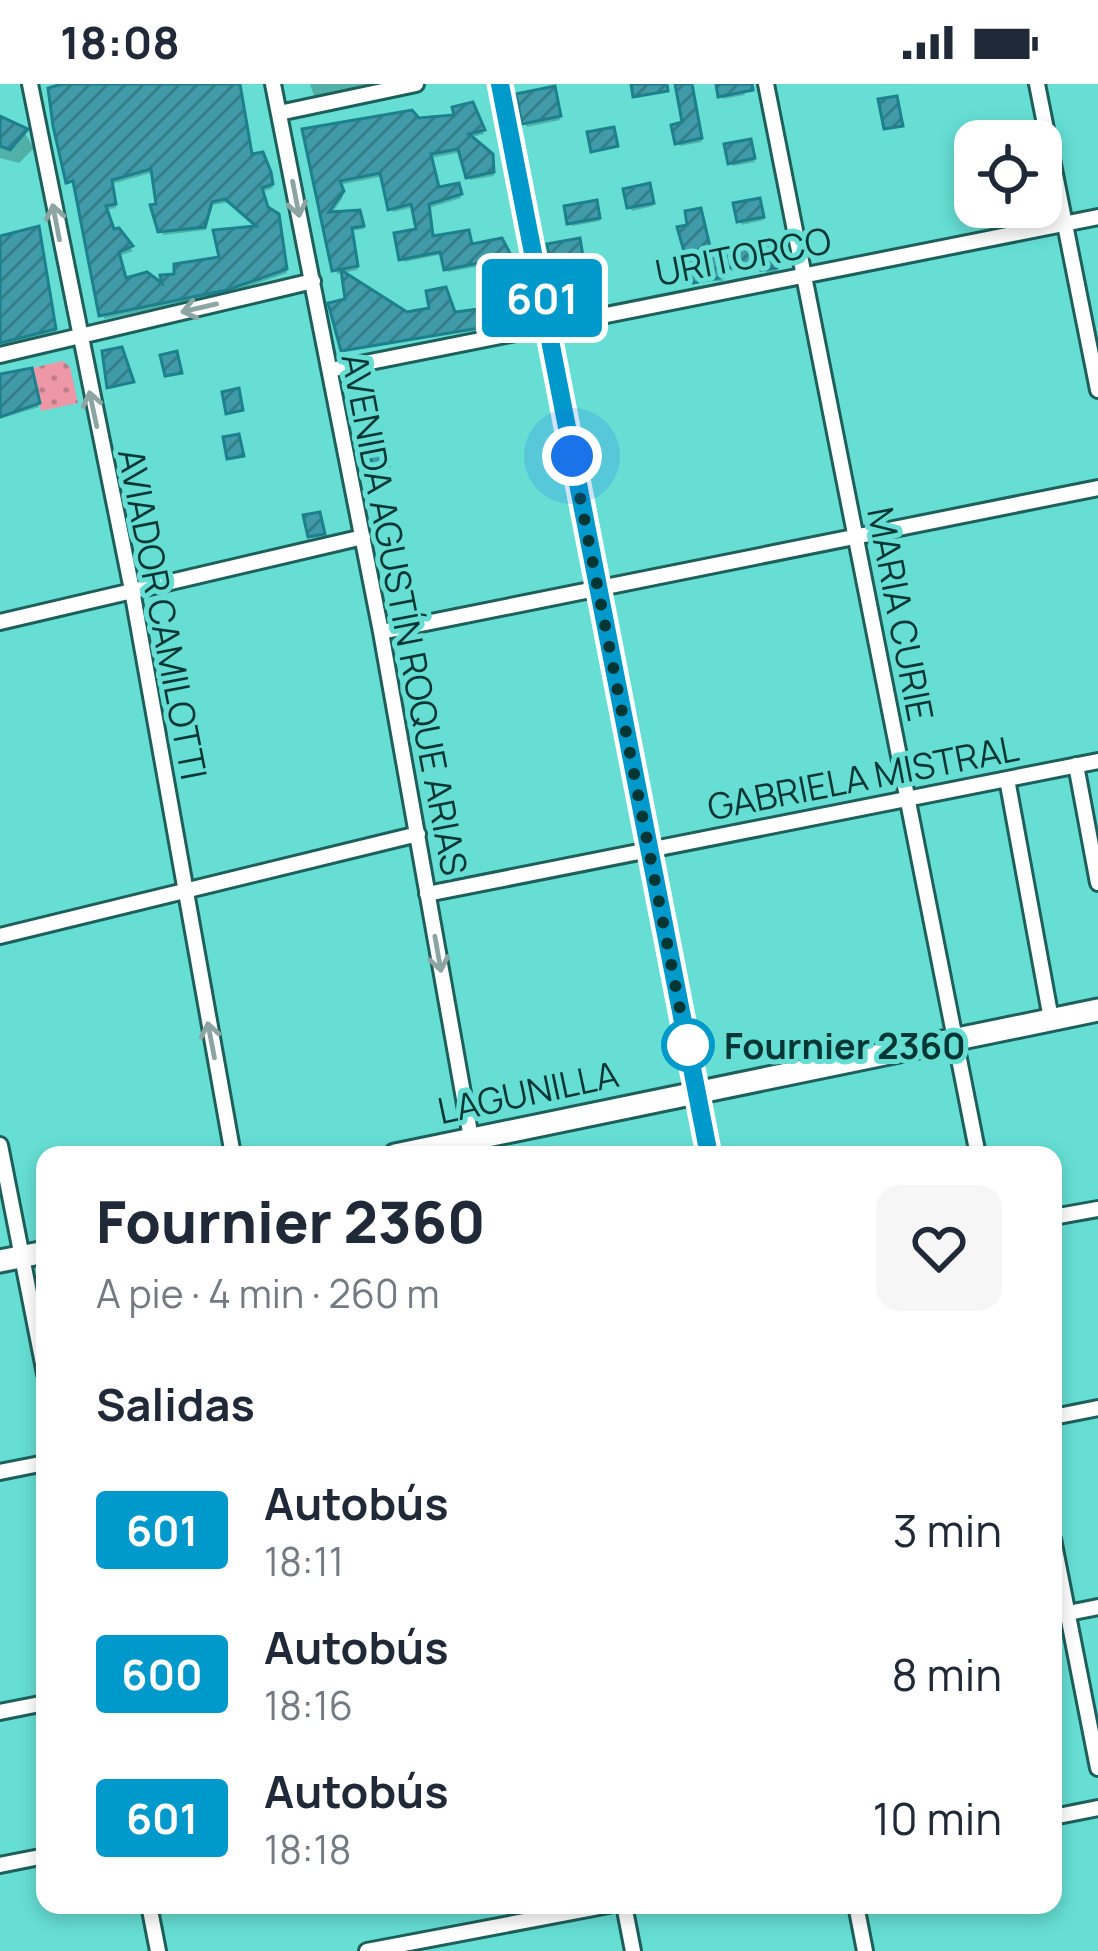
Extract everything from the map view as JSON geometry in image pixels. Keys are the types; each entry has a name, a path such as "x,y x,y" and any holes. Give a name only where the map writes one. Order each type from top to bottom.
{"main road":[{"name":"LAGUNILLA","path":"472,1146 696,1090 1098,1010"}],"street":[{"name":"AVIADOR CAMILOTTI","path":"30,84 132,590 230,1146"},
{"name":"AVENIDA AGUSTÍN ROQUE ARIAS","path":"273,84 381,632 472,1146"},
{"path":"279,113 416,84"},
{"path":"500,84 707,1146"},
{"name":"MARIA CURIE","path":"766,84 975,1146"},
{"path":"1037,84 1098,390"},
{"name":"URITORCO","path":"330,370 1098,218"},
{"path":"0,355 313,281"},
{"path":"381,632 1098,488"},
{"path":"0,622 363,537"},
{"name":"GABRIELA MISTRAL","path":"427,894 1098,761"},
{"path":"1076,765 1098,883"},
{"path":"1006,779 1052,1019"},
{"path":"0,936 418,834"},
{"path":"0,1144 11,1259 36,1344"},
{"path":"1062,1215 1098,1208"},
{"path":"1062,1415 1098,1408"},
{"path":"0,1472 36,1465"},
{"path":"1062,1614 1098,1607"},
{"path":"1062,1622 1098,1768"},
{"path":"0,1712 36,1705"},
{"path":"1062,1815 1098,1808"},
{"path":"0,1865 36,1858"},
{"path":"151,1914 158,1951"},
{"path":"368,1951 562,1914"},
{"path":"626,1914 633,1951"},
{"path":"858,1914 865,1951"}],"shaded area":[{"path":"63,361 70,367 78,403 41,411 32,368"}],"building":[{"path":"62,84 240,84 252,154 263,152 271,172 273,184 262,188 268,207 279,214 287,269 227,290 99,316 73,181 66,183 48,88","holes":["151,169 156,204 150,205 158,232 205,227 212,202 225,199 256,226 213,230 219,257 174,264 174,274 160,275 162,283 147,272 126,278 119,252 133,246 119,228 114,229 106,206 116,204 112,180"]},
{"path":"631,84 667,84 668,91 633,97"},
{"path":"675,84 692,84 702,138 675,144 671,125 682,122"},
{"path":"716,84 752,84 753,90 718,97"},
{"path":"555,86 561,116 522,124 516,94"},
{"path":"897,96 903,126 884,129 878,99"},
{"path":"473,102 485,130 469,134 493,154 494,172 466,178 458,149 431,154 439,187 459,183 462,194 429,204 433,236 469,230 472,244 502,238 513,259 501,261 507,285 519,282 517,302 524,301 528,310 510,323 341,351 328,303 345,299 341,270 407,312 429,308 426,291 446,287 455,312 487,308 478,263 444,270 440,252 399,260 394,233 416,229 411,204 388,210 380,173 340,181 344,191 329,212 360,210 364,226 352,228 358,266 332,271 302,129 412,110 419,118 454,115 452,107"},
{"path":"0,116 28,129 10,150 0,146"},
{"path":"614,127 618,146 591,152 587,132"},
{"path":"751,139 755,158 728,164 724,144"},
{"path":"650,183 654,203 627,208 623,189"},
{"path":"760,198 764,217 737,222 733,203"},
{"path":"597,200 600,218 567,224 564,206"},
{"path":"701,208 712,255 777,241 777,268 761,270 760,263 721,269 723,277 693,283 677,227 687,225 685,211"},
{"path":"39,226 56,329 0,343 0,236"},
{"path":"580,238 586,275 554,281 547,244"},
{"path":"122,347 134,382 107,388 102,351"},
{"path":"177,351 182,373 165,376 160,355"},
{"path":"32,368 40,403 0,417 0,374"},
{"path":"239,388 243,410 226,414 222,392"},
{"path":"239,434 244,456 227,459 223,437"},
{"path":"385,445 389,466 373,470 369,448"},
{"path":"320,512 325,534 308,537 303,515"}],"bus line":[{"name":"601","path":"500,84 707,1146"}],"place":[{"name":"Fournier 2360","path":"688,1045"}],"route":[{"path":"572,456 688,1050 688,1045"}]}
